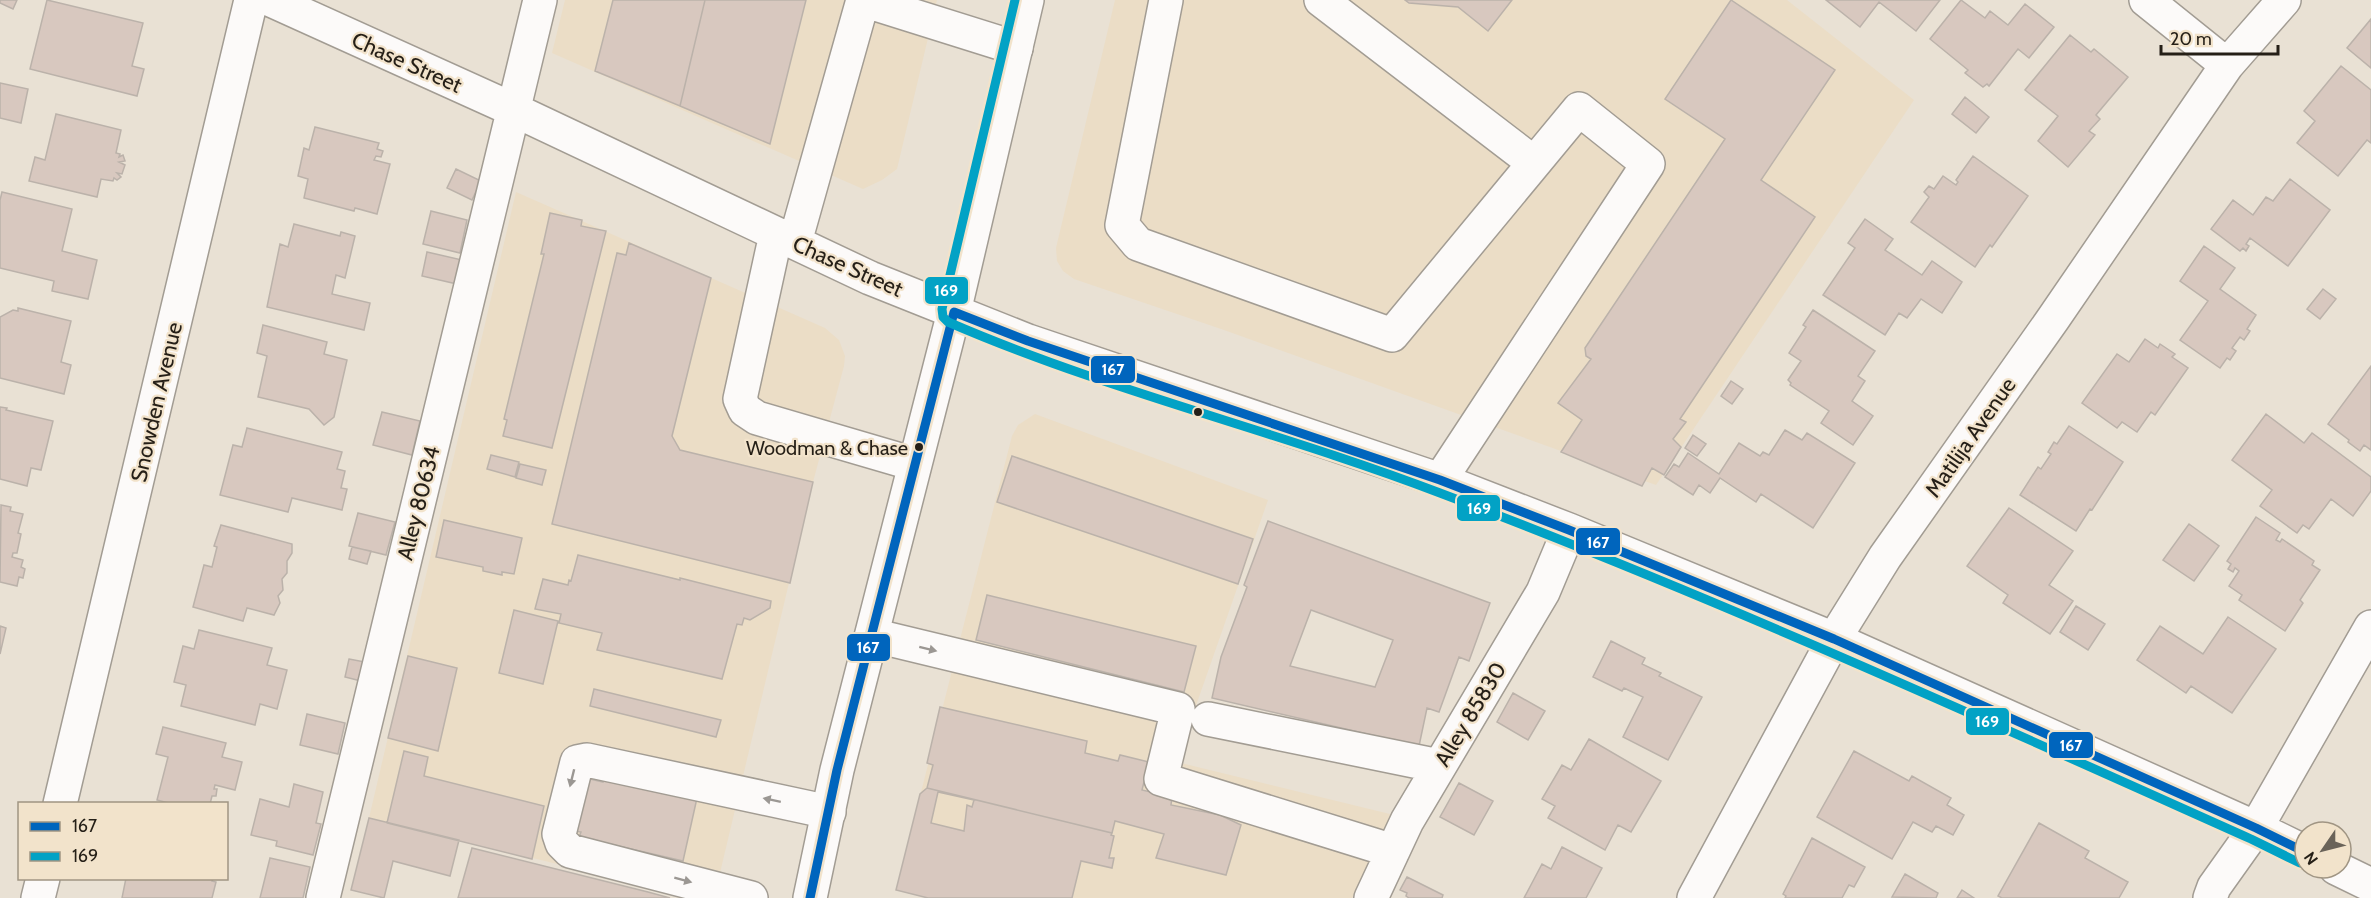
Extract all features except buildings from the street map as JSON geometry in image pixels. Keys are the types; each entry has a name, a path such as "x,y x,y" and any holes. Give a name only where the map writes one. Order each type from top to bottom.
{"street":[{"name":"Snowden Avenue","path":"60,802 251,0"},
{"name":"Chase Street","path":"271,0 512,109 870,278 1028,341 1440,480 1569,530 1834,639 2293,846"},
{"name":"Alley 80634","path":"323,898 540,0"},
{"path":"914,464 757,418 745,410 740,399 786,238 863,0 1016,48"},
{"path":"810,898 837,770 954,312 1027,0"},
{"path":"1166,0 1122,225 1138,244 1392,335 1579,109 1648,164 1440,480"},
{"path":"1321,0 1534,163"},
{"path":"2146,0 2228,65"},
{"name":"Matilija Avenue","path":"1694,898 1834,639 1885,557 2228,65 2284,0"},
{"name":"Alley 85830","path":"1371,898 1407,821 1543,592 1569,530"},
{"path":"2210,898 2214,887 2256,828 2371,627"},
{"path":"872,635 1178,709 1161,779 1393,851"},
{"path":"1208,719 1439,766"},
{"path":"751,898 570,850 562,843 559,834 578,762 587,759 829,812"},
{"path":"2353,876 2371,885"},
{"path":"38,898 43,880"}],"shaded area":[{"path":"565,0 937,0 897,169 882,180 863,189 552,53"},
{"path":"1115,0 1787,0 1914,100 1656,485 1224,330 1074,279 1063,271 1057,261 1056,248"},
{"path":"516,192 825,328 839,340 845,356 714,898 697,898 369,818"},
{"path":"1035,414 1268,500 1192,717 1181,763 1394,815 1352,898 928,898 896,890 1012,436 1018,425"}],"transit line":[{"name":"169","path":"1015,0 942,309 943,317 948,322 1069,369 1379,471 1543,533 1848,660 2293,860"},
{"name":"167","path":"810,898 837,770 954,312 1028,341 1440,480 1569,530 1834,639 2293,846"}],"place":[{"name":"Woodman & Chase","path":"919,447"}]}
